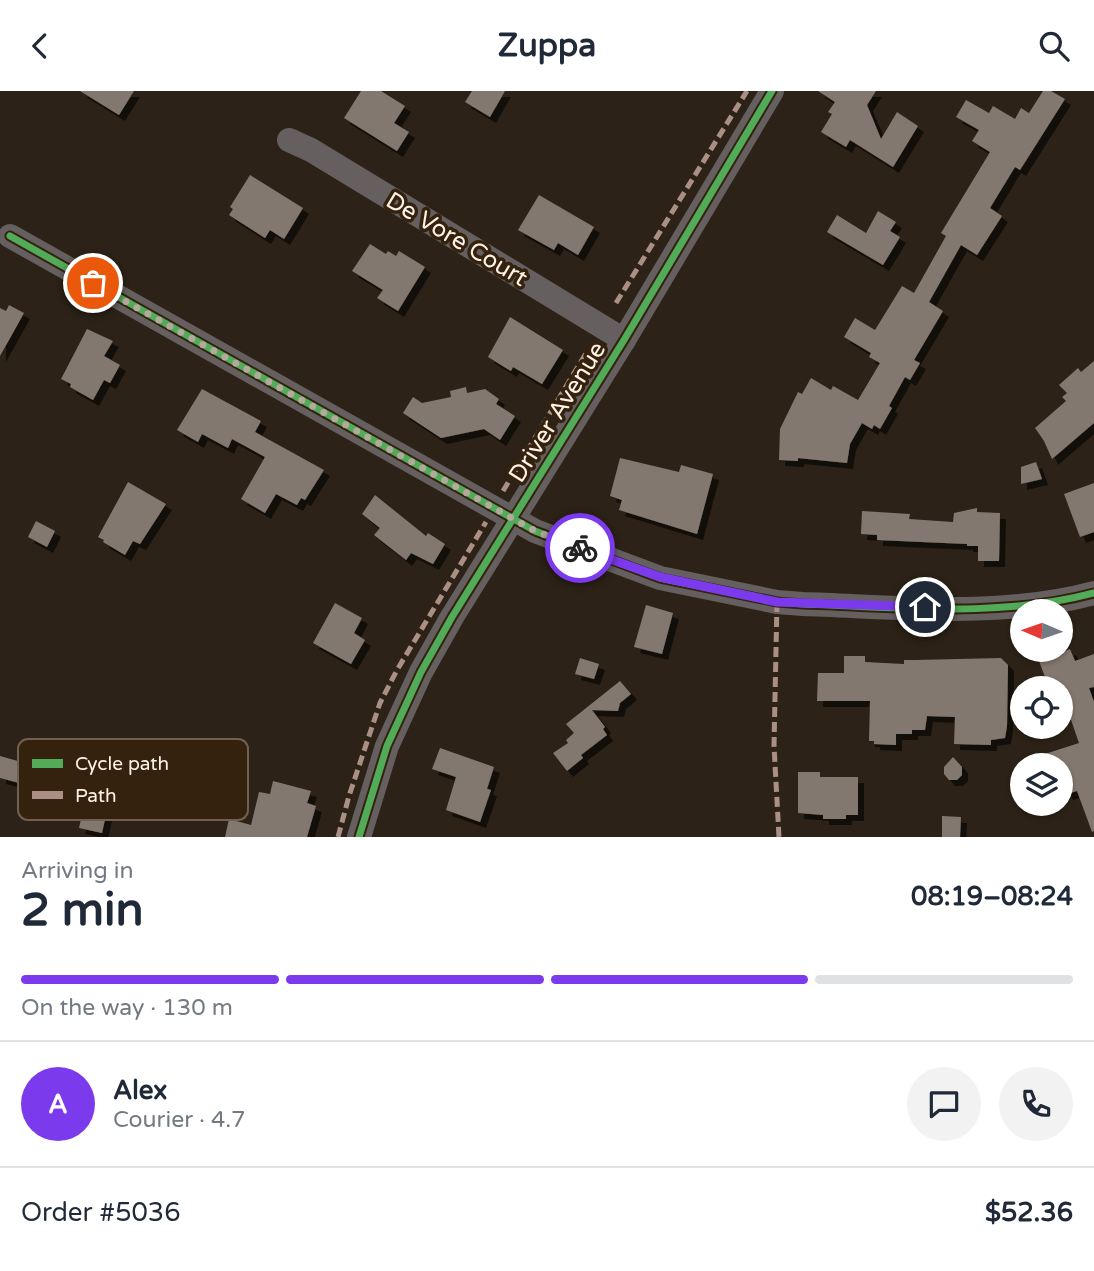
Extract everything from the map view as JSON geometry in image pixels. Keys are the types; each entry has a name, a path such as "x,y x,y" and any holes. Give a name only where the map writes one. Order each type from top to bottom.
{"street":[{"name":"Driver Avenue","path":"359,837 383,759 405,702 452,617 624,340 772,91"},
{"name":"De Vore Court","path":"289,140 311,150 624,340"},
{"path":"10,236 535,531 660,577 777,602 973,609 1062,601 1094,593"}],"building":[{"path":"80,91 134,91 119,115"},
{"path":"361,91 381,91 405,106 394,123 409,132 397,151 344,118"},
{"path":"472,91 505,91 490,117 465,102"},
{"path":"818,91 876,91 867,105 881,139 897,112 918,126 893,167 850,140 846,147 821,132 832,114 828,112 835,102"},
{"path":"1043,91 1051,91 1065,99 1020,170 1015,167 990,208 1002,216 977,255 961,245 929,302 943,311 914,360 920,363 910,380 905,377 880,429 874,425 872,429 862,423 850,444 847,463 798,458 798,461 779,460 780,429 798,392 802,394 811,378 831,390 833,386 858,400 880,363 869,357 871,353 844,337 855,318 875,330 902,286 914,293 946,236 941,233 990,152 972,141 979,130 956,117 966,100 989,113 993,106 1015,119 1021,108 1029,113"},
{"path":"250,175 303,208 284,239 270,230 265,238 229,215 233,209 230,207"},
{"path":"539,195 594,227 578,255 558,243 554,250 518,230"},
{"path":"878,211 896,222 890,231 900,237 883,265 827,232 837,215 866,233"},
{"path":"370,244 386,254 388,251 396,256 399,251 425,267 398,311 377,298 383,290 352,271"},
{"path":"9,305 24,313 0,356 0,308 6,311"},
{"path":"510,317 563,350 542,384 513,367 511,371 488,357"},
{"path":"87,329 113,341 104,356 120,365 110,383 104,380 93,400 61,379"},
{"path":"1094,361 1094,423 1052,459 1035,428 1066,401 1062,397 1067,393 1059,385 1078,368 1081,372"},
{"path":"466,387 467,393 485,389 499,399 496,404 515,416 500,440 484,429 441,438 403,413 413,397 422,403 451,397 450,391"},
{"path":"202,389 261,421 255,432 324,470 305,500 301,498 297,505 276,494 265,513 241,499 265,457 232,439 228,448 202,434 198,442 177,430"},
{"path":"620,458 679,472 681,465 713,474 697,534 619,510 622,500 610,496"},
{"path":"1036,462 1042,479 1021,484 1021,467"},
{"path":"128,482 166,504 140,544 133,541 125,555 98,537"},
{"path":"1094,483 1094,532 1080,537 1064,494"},
{"path":"375,495 426,536 428,533 445,544 433,564 411,553 406,560 374,535 380,528 362,514"},
{"path":"977,508 977,512 1000,513 999,561 978,561 978,546 877,540 877,535 861,534 862,511 910,514 909,519 953,522 954,513"},
{"path":"36,521 55,531 47,547 28,537"},
{"path":"335,603 362,618 354,633 365,640 351,664 313,643"},
{"path":"646,605 673,613 662,654 634,647"},
{"path":"1094,654 1094,687 1089,688 1094,702 1092,832 1077,791 1073,792 1073,753 1048,753 1079,743 1073,726 1073,676 1045,676 1039,662 1073,662 1073,656 1075,661"},
{"path":"844,656 865,656 865,662 904,664 904,660 1001,658 1008,665 1005,738 991,740 991,745 954,744 955,717 927,716 925,730 912,730 912,734 896,734 896,745 874,744 874,741 869,741 870,701 817,701 818,673 844,673"},
{"path":"580,658 599,664 594,679 575,674"},
{"path":"620,681 631,694 620,703 618,711 592,710 605,727 603,729 607,735 581,755 583,758 567,771 553,753 568,743 566,740 574,733 566,724"},
{"path":"440,748 494,767 487,789 491,790 480,822 446,810 456,777 432,769"},
{"path":"0,756 18,761 18,783 0,778"},
{"path":"953,757 962,767 962,775 957,780 949,780 944,774 944,767"},
{"path":"798,772 820,772 820,777 858,777 858,815 846,815 846,819 823,819 823,815 798,813"},
{"path":"273,781 311,791 307,803 316,806 307,837 225,837 229,820 251,825 259,792 270,794"},
{"path":"942,816 961,817 960,837 942,837"},
{"path":"81,820 105,820 102,833 79,828"}],"marked path":[{"path":"616,303 747,91"},
{"path":"503,491 588,350"},
{"path":"338,837 380,703 486,522"},
{"path":"777,602 774,746 779,837"}],"cycle path":[{"path":"359,837 387,746 421,672 772,91"},
{"path":"10,236 535,531 660,578 777,602 913,608 1023,606 1094,593"}],"way so far":[{"path":"93,283 535,531 580,548"}],"route":[{"path":"580,548 660,577 777,602 925,607"}]}
